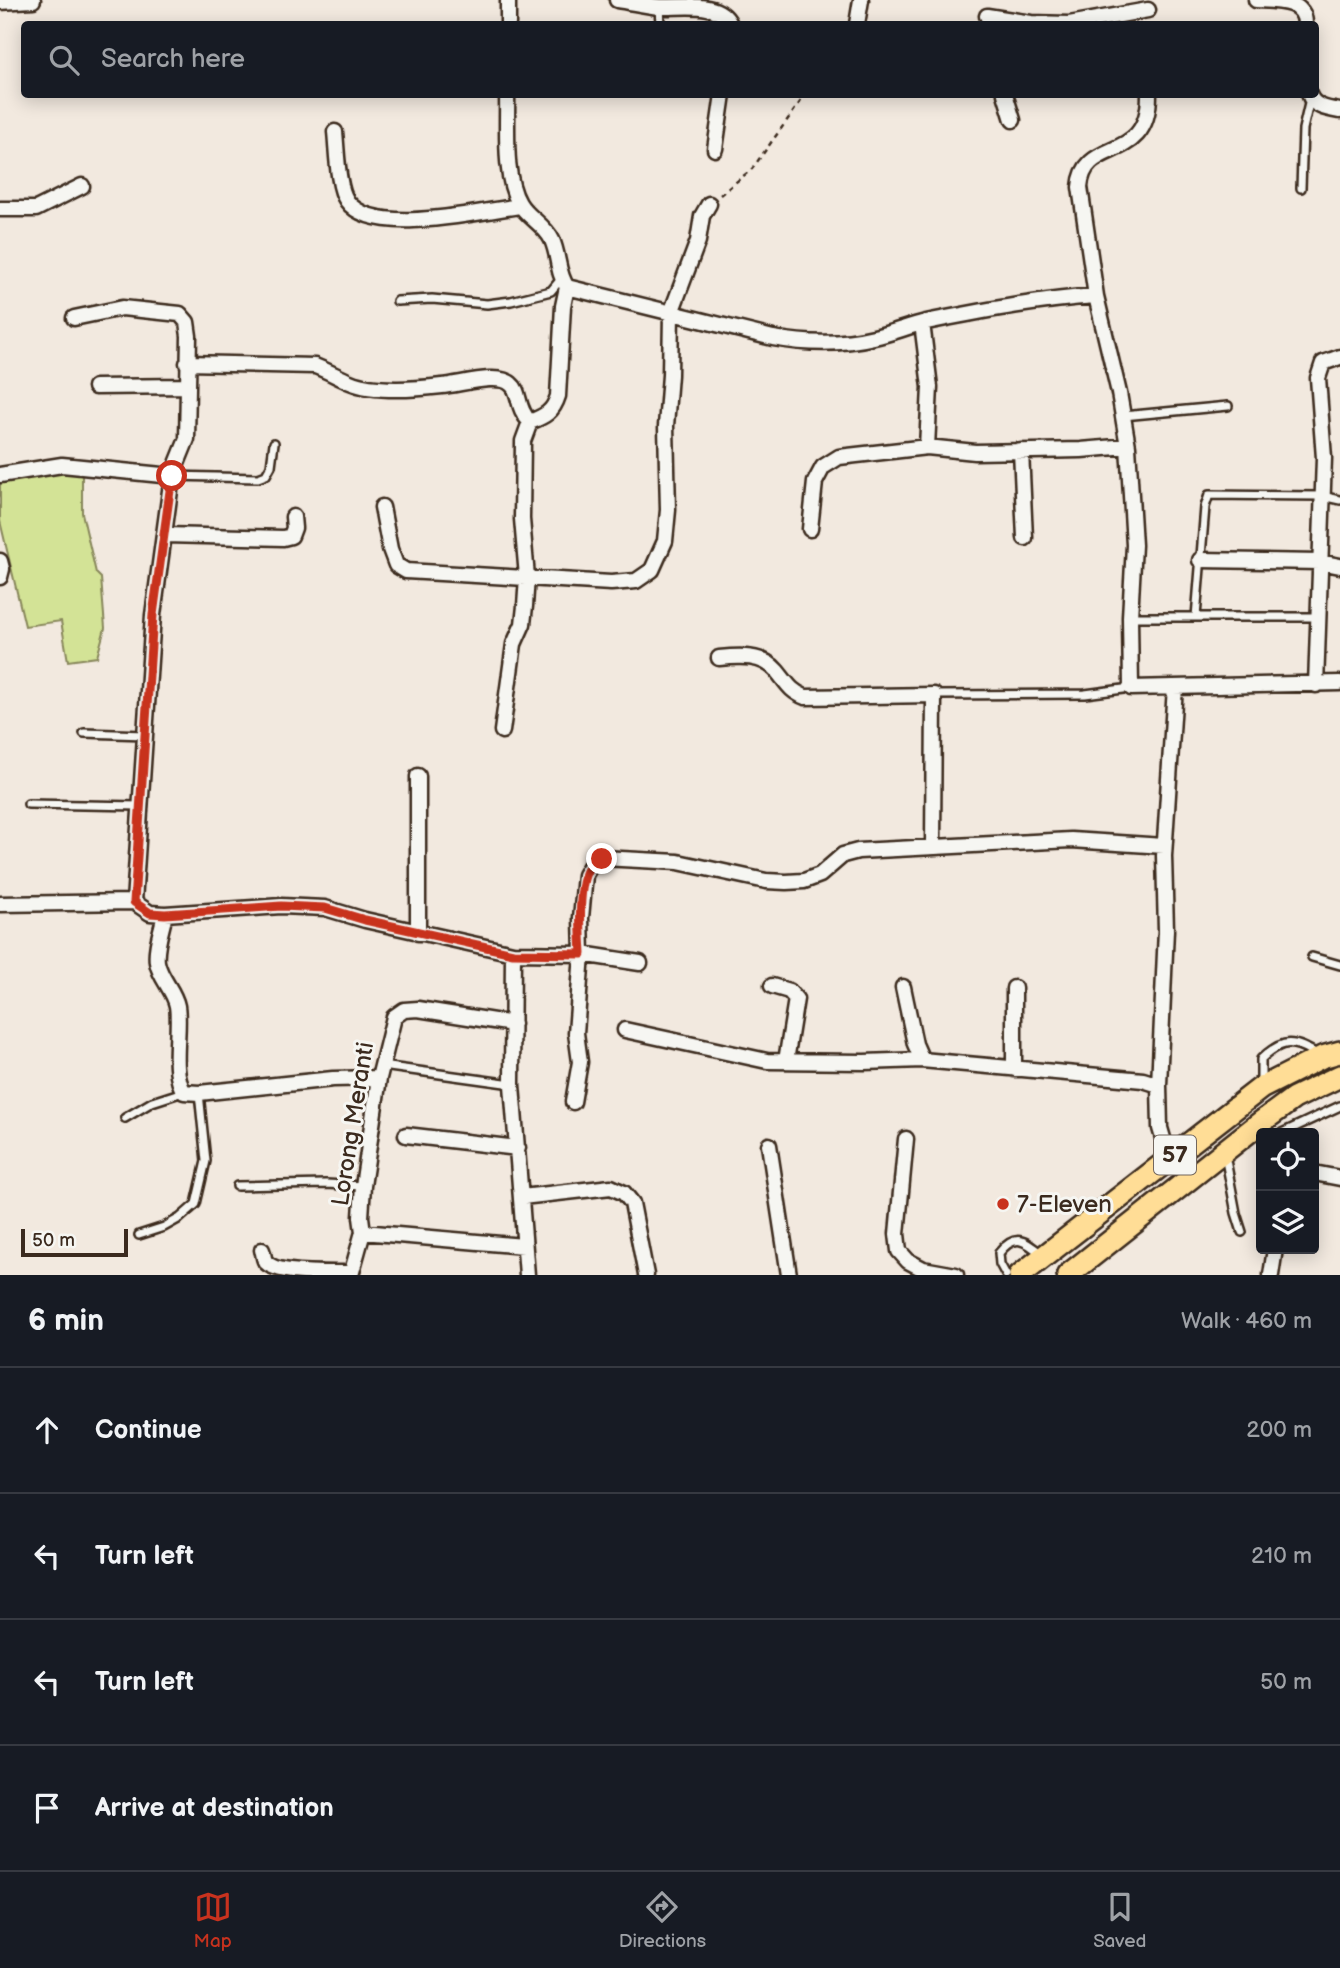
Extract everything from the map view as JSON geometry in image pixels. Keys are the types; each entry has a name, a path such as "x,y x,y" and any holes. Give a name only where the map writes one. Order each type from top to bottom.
{"main road":[{"name":"57","path":"1020,1275 1261,1088 1331,1054"},
{"name":"57","path":"1264,1128 1294,1098 1340,1076"},
{"name":"57","path":"1069,1274 1224,1151 1256,1133"},
{"path":"1047,1254 1069,1274"}],"street":[{"path":"0,2 33,0"},
{"path":"508,0 508,21"},
{"path":"617,0 659,7 701,6 717,10 729,21"},
{"path":"858,21 861,0"},
{"path":"984,0 987,20"},
{"path":"1256,0 1294,2 1301,7 1305,21"},
{"path":"1087,21 1149,11"},
{"path":"508,98 508,151 513,191 520,206 551,237 564,283 558,396 555,407 547,416 530,422"},
{"path":"715,149 722,98"},
{"path":"1006,98 1013,120"},
{"path":"1149,98 1143,127 1134,139 1089,163 1081,174 1082,201 1096,296 1129,446 1134,545 1130,617 1131,688 1340,683"},
{"path":"1311,98 1321,107 1340,111"},
{"path":"335,132 341,187 346,200 359,212 386,220 422,219 520,206"},
{"path":"0,209 36,209 82,186"},
{"path":"382,507 396,565 406,571 592,582 636,581 652,570 665,541 668,510 666,426 671,313 698,241 702,216 709,204"},
{"path":"564,283 671,313 798,342 845,341 873,337 922,323 1044,299 1096,296"},
{"path":"74,318 122,308 180,314 187,322 189,336 187,439 172,476 153,615 134,902"},
{"path":"922,323 930,387 927,447"},
{"path":"1316,685 1324,439 1318,372 1323,363 1340,358"},
{"path":"187,363 315,366 350,383 370,388 441,386 496,378 511,383 522,414 530,422"},
{"path":"95,387 187,386"},
{"path":"502,731 514,644 523,624 527,577 522,519 523,442 530,422"},
{"path":"810,529 815,482 823,467 839,457 927,447 975,452 1081,450 1129,446"},
{"path":"1021,451 1025,538"},
{"path":"0,475 62,466 172,476"},
{"path":"165,535 283,538 291,536 294,528 293,517"},
{"path":"1200,560 1320,562 1340,566"},
{"path":"0,561 0,576"},
{"path":"719,658 746,657 767,662 793,692 805,697 934,695 933,847"},
{"path":"1169,1159 1160,1128 1159,1085 1166,930 1164,846 1175,687"},
{"path":"418,776 418,933"},
{"path":"573,1102 579,1069 576,1033 582,954 581,918 585,875 592,863 602,859 678,862 786,883 804,881 820,875 843,855 858,851 1071,840 1164,846"},
{"path":"0,904 134,902 150,913 165,914 281,906 325,908 418,933 513,953 582,954 640,963"},
{"path":"165,914 157,954 158,964 177,1006 179,1080 184,1091 199,1093 380,1072"},
{"path":"513,953 512,1084 527,1275"},
{"path":"772,986 789,991 796,999 786,1061"},
{"path":"903,988 915,1044 922,1060"},
{"path":"1014,988 1014,1069"},
{"name":"Lorong Meranti","path":"351,1274 363,1232 363,1186 380,1072 394,1017 404,1010 418,1009 513,1024"},
{"path":"625,1030 767,1061 922,1060 1143,1080 1159,1085"},
{"path":"406,1135 518,1148"},
{"path":"906,1139 897,1234 899,1251 908,1261 923,1269 956,1275"},
{"path":"769,1145 789,1275"},
{"path":"1319,1174 1340,1178"},
{"path":"522,1197 611,1187 624,1193 632,1203 646,1275"},
{"path":"363,1232 524,1246"},
{"path":"262,1250 265,1261 271,1266 289,1271 351,1274"},
{"path":"1271,1275 1274,1254"}],"lane":[{"path":"659,7 660,21"},
{"path":"1301,188 1303,129 1310,98"},
{"path":"397,302 432,299 487,304 551,291 564,283"},
{"path":"1122,416 1228,406"},
{"path":"172,476 248,479 266,475 271,466 274,443"},
{"path":"1196,617 1205,507 1209,495 1322,496 1340,500"},
{"path":"1130,617 1318,617"},
{"path":"934,695 1085,694 1131,688"},
{"path":"84,733 145,735"},
{"path":"28,804 141,806"},
{"path":"1312,957 1340,965"},
{"path":"380,1072 512,1084"},
{"path":"125,1118 152,1102 184,1091"},
{"path":"139,1235 164,1227 196,1204 206,1156 199,1093"},
{"path":"1293,1128 1340,1106"},
{"path":"1224,1151 1242,1232"},
{"path":"237,1186 363,1186"},
{"path":"1006,1275 1000,1264 999,1253 1005,1245 1018,1240 1027,1242 1047,1254"}],"path":[{"path":"709,204 752,169 803,98"}],"green space":[{"path":"82,468 82,513 96,573 101,578 105,628 97,657 68,661 61,621 25,626 0,521 0,481"}],"place":[{"name":"7-Eleven","path":"1003,1204"}],"route":[{"path":"172,476 153,615 134,902 150,913 165,914 281,906 325,908 418,933 513,953 582,954 581,918 585,875 592,863 602,859"}]}
